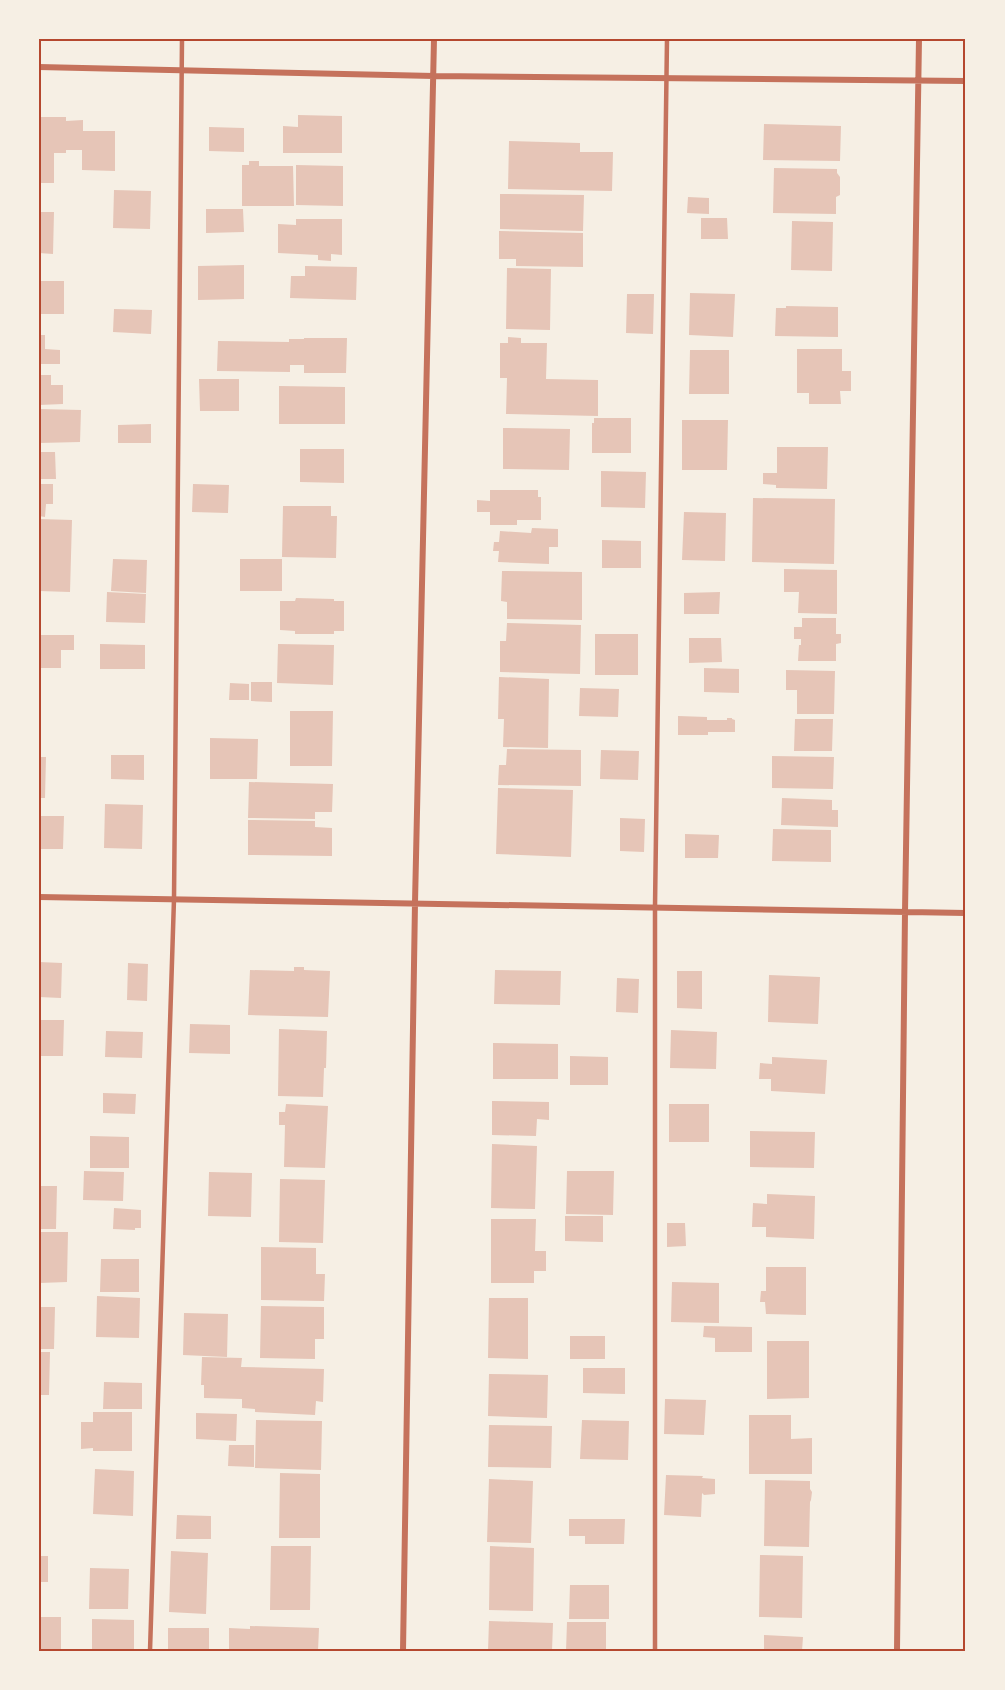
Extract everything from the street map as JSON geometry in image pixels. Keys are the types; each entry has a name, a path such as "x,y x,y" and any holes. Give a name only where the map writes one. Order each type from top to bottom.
{"street":[{"path":"403,1651 434,39"},
{"path":"897,1651 905,912 919,39"},
{"path":"39,67 434,76 966,81"},
{"path":"39,897 966,913"}],"lane":[{"path":"150,1651 174,899 182,39"},
{"path":"655,1651 655,908 667,39"}],"building":[{"path":"298,115 342,116 342,153 283,153 283,126 298,127"},
{"path":"39,117 66,117 66,121 83,120 83,131 115,131 115,171 82,170 82,150 66,150 66,153 54,153 54,183 39,183"},
{"path":"764,124 841,126 840,161 763,160"},
{"path":"209,127 244,128 244,152 209,151"},
{"path":"509,141 580,143 580,152 613,152 612,191 508,189"},
{"path":"249,161 259,161 259,166 293,166 294,206 242,206 242,165 249,165"},
{"path":"296,165 343,166 343,206 296,205"},
{"path":"774,168 837,169 840,177 840,195 836,197 836,214 773,213"},
{"path":"114,190 151,191 150,229 113,228"},
{"path":"500,194 584,195 583,231 500,229"},
{"path":"688,197 709,198 709,214 687,213"},
{"path":"206,209 243,209 244,232 206,233"},
{"path":"39,212 54,212 53,254 39,253"},
{"path":"701,218 727,218 728,239 701,239"},
{"path":"296,219 342,219 342,255 331,254 331,261 318,260 318,255 278,253 278,224 296,225"},
{"path":"792,221 833,222 832,271 791,270"},
{"path":"499,231 583,233 583,267 516,266 516,259 499,259"},
{"path":"244,265 244,299 198,300 198,266"},
{"path":"305,266 357,267 356,300 290,298 291,276 305,276"},
{"path":"507,268 551,269 550,330 506,329"},
{"path":"39,281 64,281 64,314 39,314"},
{"path":"690,293 735,294 733,337 689,335"},
{"path":"627,294 654,294 653,334 626,333"},
{"path":"786,306 838,307 838,337 775,336 776,308 786,308"},
{"path":"114,309 152,310 151,334 113,332"},
{"path":"39,335 45,335 45,349 60,350 60,364 39,364"},
{"path":"508,337 521,338 521,343 547,343 546,379 598,380 598,416 506,414 507,378 500,378 500,343 508,343"},
{"path":"347,338 346,373 304,373 304,365 290,365 290,372 217,371 218,341 289,342 289,339"},
{"path":"797,349 842,349 842,371 851,371 851,391 840,391 841,404 809,404 809,393 797,393"},
{"path":"690,350 729,350 729,394 689,394"},
{"path":"39,375 51,375 51,385 63,385 63,404 39,405"},
{"path":"199,379 239,379 239,411 200,411"},
{"path":"279,386 345,387 345,424 279,424"},
{"path":"39,409 81,410 80,442 39,443"},
{"path":"594,418 631,418 631,453 592,453"},
{"path":"682,420 728,420 727,470 682,470"},
{"path":"151,424 151,443 118,443 118,425"},
{"path":"503,428 570,429 569,470 503,469"},
{"path":"777,447 828,447 827,489 776,488 776,485 763,484 763,473 777,473"},
{"path":"300,449 344,449 344,483 300,482"},
{"path":"39,452 55,452 56,479 39,479"},
{"path":"601,471 646,472 645,508 601,507"},
{"path":"39,484 53,484 53,504 46,504 45,517 39,516"},
{"path":"193,484 229,485 228,513 192,512"},
{"path":"490,490 538,490 538,497 541,497 541,520 517,520 517,525 490,525 490,512 477,512 477,500 490,501"},
{"path":"753,498 835,499 834,564 752,562"},
{"path":"283,506 331,506 331,516 337,516 336,558 282,557"},
{"path":"684,512 726,513 725,561 682,560"},
{"path":"39,519 72,520 70,592 39,591"},
{"path":"532,528 558,529 558,547 549,547 549,564 498,562 499,551 493,551 494,542 499,542 500,531 531,533"},
{"path":"602,540 641,541 641,568 602,568"},
{"path":"113,559 147,560 146,593 111,591"},
{"path":"240,559 282,559 282,591 240,591"},
{"path":"784,569 837,570 837,614 798,613 799,592 784,592"},
{"path":"502,571 582,572 582,620 507,619 507,602 501,601"},
{"path":"107,592 146,594 145,623 106,622"},
{"path":"720,592 719,614 684,614 684,593"},
{"path":"296,598 344,601 344,631 334,631 334,634 295,634 295,631 280,630 280,601 295,601"},
{"path":"802,618 836,618 836,634 841,634 841,643 836,644 836,661 798,661 801,639 794,639 794,627 802,627"},
{"path":"507,623 581,625 580,674 500,672 500,641 506,641"},
{"path":"595,634 638,634 638,675 595,675"},
{"path":"39,635 74,635 74,650 61,650 61,668 39,668"},
{"path":"689,638 721,638 722,662 689,663"},
{"path":"100,644 145,645 145,669 100,669"},
{"path":"278,644 334,645 333,685 277,683"},
{"path":"704,668 739,669 739,693 704,692"},
{"path":"786,670 835,671 834,714 797,714 797,690 786,690"},
{"path":"499,677 549,679 548,748 503,747 504,719 498,719"},
{"path":"251,682 272,682 272,702 251,701"},
{"path":"230,683 249,684 249,700 229,700"},
{"path":"580,688 619,689 618,717 579,716"},
{"path":"290,711 333,711 332,766 290,766"},
{"path":"678,716 707,717 707,720 732,718 735,720 735,732 678,735"},
{"path":"795,719 833,719 832,751 794,751"},
{"path":"210,738 258,739 257,779 210,779"},
{"path":"507,749 581,750 581,786 498,785 499,765 506,765"},
{"path":"601,750 639,751 638,780 600,779"},
{"path":"111,755 144,755 144,780 111,779"},
{"path":"772,756 834,757 833,789 772,788"},
{"path":"39,757 46,757 45,798 39,798"},
{"path":"249,782 333,784 332,812 315,812 315,819 248,818"},
{"path":"498,788 573,790 571,857 496,854"},
{"path":"782,798 832,800 832,810 838,810 838,827 781,825"},
{"path":"105,804 143,805 142,849 104,848"},
{"path":"39,816 64,816 63,849 39,849"},
{"path":"620,818 645,819 644,852 620,851"},
{"path":"248,820 315,821 315,827 332,828 332,856 248,855"},
{"path":"773,829 831,830 831,862 772,861"},
{"path":"685,834 719,835 718,858 685,858"},
{"path":"39,962 62,963 61,998 39,997"},
{"path":"128,963 148,964 147,1001 127,1000"},
{"path":"294,967 304,967 304,970 330,971 328,1017 248,1015 250,970 294,971"},
{"path":"495,970 561,971 560,1005 494,1004"},
{"path":"677,971 702,971 702,1009 677,1008"},
{"path":"769,975 820,977 818,1024 768,1022"},
{"path":"617,978 639,979 638,1013 616,1012"},
{"path":"39,1020 64,1020 63,1056 39,1056"},
{"path":"190,1024 230,1025 230,1054 189,1053"},
{"path":"279,1029 327,1031 323,1097 278,1096"},
{"path":"671,1030 717,1032 716,1069 670,1068"},
{"path":"106,1031 143,1032 142,1058 105,1057"},
{"path":"493,1043 558,1044 558,1079 493,1079"},
{"path":"570,1056 608,1057 608,1085 570,1085"},
{"path":"772,1057 827,1060 825,1094 771,1091 771,1079 759,1079 760,1063 772,1064"},
{"path":"103,1093 136,1094 135,1114 103,1113"},
{"path":"492,1101 549,1102 549,1120 537,1119 536,1136 492,1135"},
{"path":"286,1104 328,1106 325,1168 284,1167 285,1125 279,1125 279,1112 285,1112"},
{"path":"669,1104 709,1104 709,1142 669,1142"},
{"path":"750,1131 815,1132 814,1168 750,1167"},
{"path":"90,1136 129,1137 129,1168 90,1168"},
{"path":"492,1144 537,1146 535,1209 491,1208"},
{"path":"84,1171 124,1172 123,1201 83,1200"},
{"path":"567,1171 614,1171 613,1215 566,1214"},
{"path":"209,1172 252,1173 251,1217 208,1216"},
{"path":"280,1179 325,1180 323,1243 279,1242"},
{"path":"39,1186 57,1186 56,1229 39,1229"},
{"path":"767,1194 815,1196 814,1239 766,1237 766,1227 752,1227 753,1203 767,1204"},
{"path":"114,1208 141,1210 141,1228 113,1229"},
{"path":"565,1216 603,1216 603,1242 565,1241"},
{"path":"491,1219 536,1219 535,1251 546,1251 546,1271 534,1271 534,1283 491,1283"},
{"path":"667,1223 685,1223 686,1246 667,1247"},
{"path":"39,1232 68,1232 67,1282 40,1283"},
{"path":"261,1247 316,1248 316,1274 325,1274 324,1301 261,1300"},
{"path":"101,1259 139,1259 139,1292 100,1292"},
{"path":"766,1267 806,1267 806,1315 766,1314 765,1302 760,1302 761,1291 766,1291"},
{"path":"672,1282 719,1283 719,1323 671,1322"},
{"path":"97,1296 140,1298 139,1338 96,1337"},
{"path":"489,1298 528,1298 528,1359 488,1358"},
{"path":"261,1306 324,1307 324,1339 315,1339 315,1359 260,1358"},
{"path":"39,1307 55,1307 54,1349 39,1349"},
{"path":"184,1313 228,1314 227,1357 183,1355"},
{"path":"704,1326 752,1327 752,1352 715,1352 715,1338 703,1337"},
{"path":"570,1336 605,1336 605,1359 570,1359"},
{"path":"767,1341 809,1341 809,1398 767,1399"},
{"path":"39,1352 50,1352 49,1395 39,1395"},
{"path":"202,1357 242,1358 241,1367 324,1369 323,1402 316,1401 315,1415 255,1412 255,1409 242,1408 242,1399 204,1398 204,1385 201,1385"},
{"path":"583,1368 625,1368 625,1394 583,1393"},
{"path":"489,1374 548,1375 547,1418 488,1416"},
{"path":"104,1382 142,1383 142,1409 103,1409"},
{"path":"665,1399 706,1400 704,1435 664,1434"},
{"path":"93,1412 132,1412 132,1451 81,1449 81,1422 93,1422"},
{"path":"196,1413 237,1414 236,1441 196,1439"},
{"path":"749,1415 791,1415 791,1439 812,1438 812,1474 749,1474"},
{"path":"256,1420 322,1421 321,1470 255,1468"},
{"path":"582,1420 629,1421 628,1460 580,1459"},
{"path":"489,1425 552,1426 551,1468 488,1467"},
{"path":"229,1445 254,1445 254,1467 228,1466"},
{"path":"95,1469 134,1471 133,1516 93,1514"},
{"path":"280,1473 320,1474 320,1538 279,1538"},
{"path":"666,1475 703,1476 702,1478 715,1479 715,1494 704,1495 702,1493 701,1517 664,1515"},
{"path":"489,1479 533,1481 531,1543 487,1542"},
{"path":"765,1480 810,1481 812,1492 809,1547 764,1546"},
{"path":"177,1515 211,1516 211,1539 176,1539"},
{"path":"569,1519 625,1519 624,1544 585,1544 585,1536 569,1536"},
{"path":"271,1546 311,1546 310,1610 270,1610"},
{"path":"490,1546 534,1548 533,1611 489,1610"},
{"path":"171,1551 208,1553 206,1614 169,1612"},
{"path":"760,1555 803,1556 802,1618 759,1617"},
{"path":"39,1556 48,1556 48,1582 39,1582"},
{"path":"90,1568 129,1569 128,1609 89,1609"},
{"path":"570,1585 609,1585 609,1619 569,1619"},
{"path":"39,1617 61,1617 61,1651 39,1651"},
{"path":"92,1619 134,1620 134,1651 92,1651"},
{"path":"489,1621 553,1623 552,1651 488,1651"},
{"path":"567,1622 606,1622 606,1651 566,1651"},
{"path":"250,1626 319,1628 318,1651 229,1651 229,1628 250,1629"},
{"path":"168,1628 209,1628 209,1651 168,1651"},
{"path":"764,1635 803,1637 802,1651 764,1651"}]}
